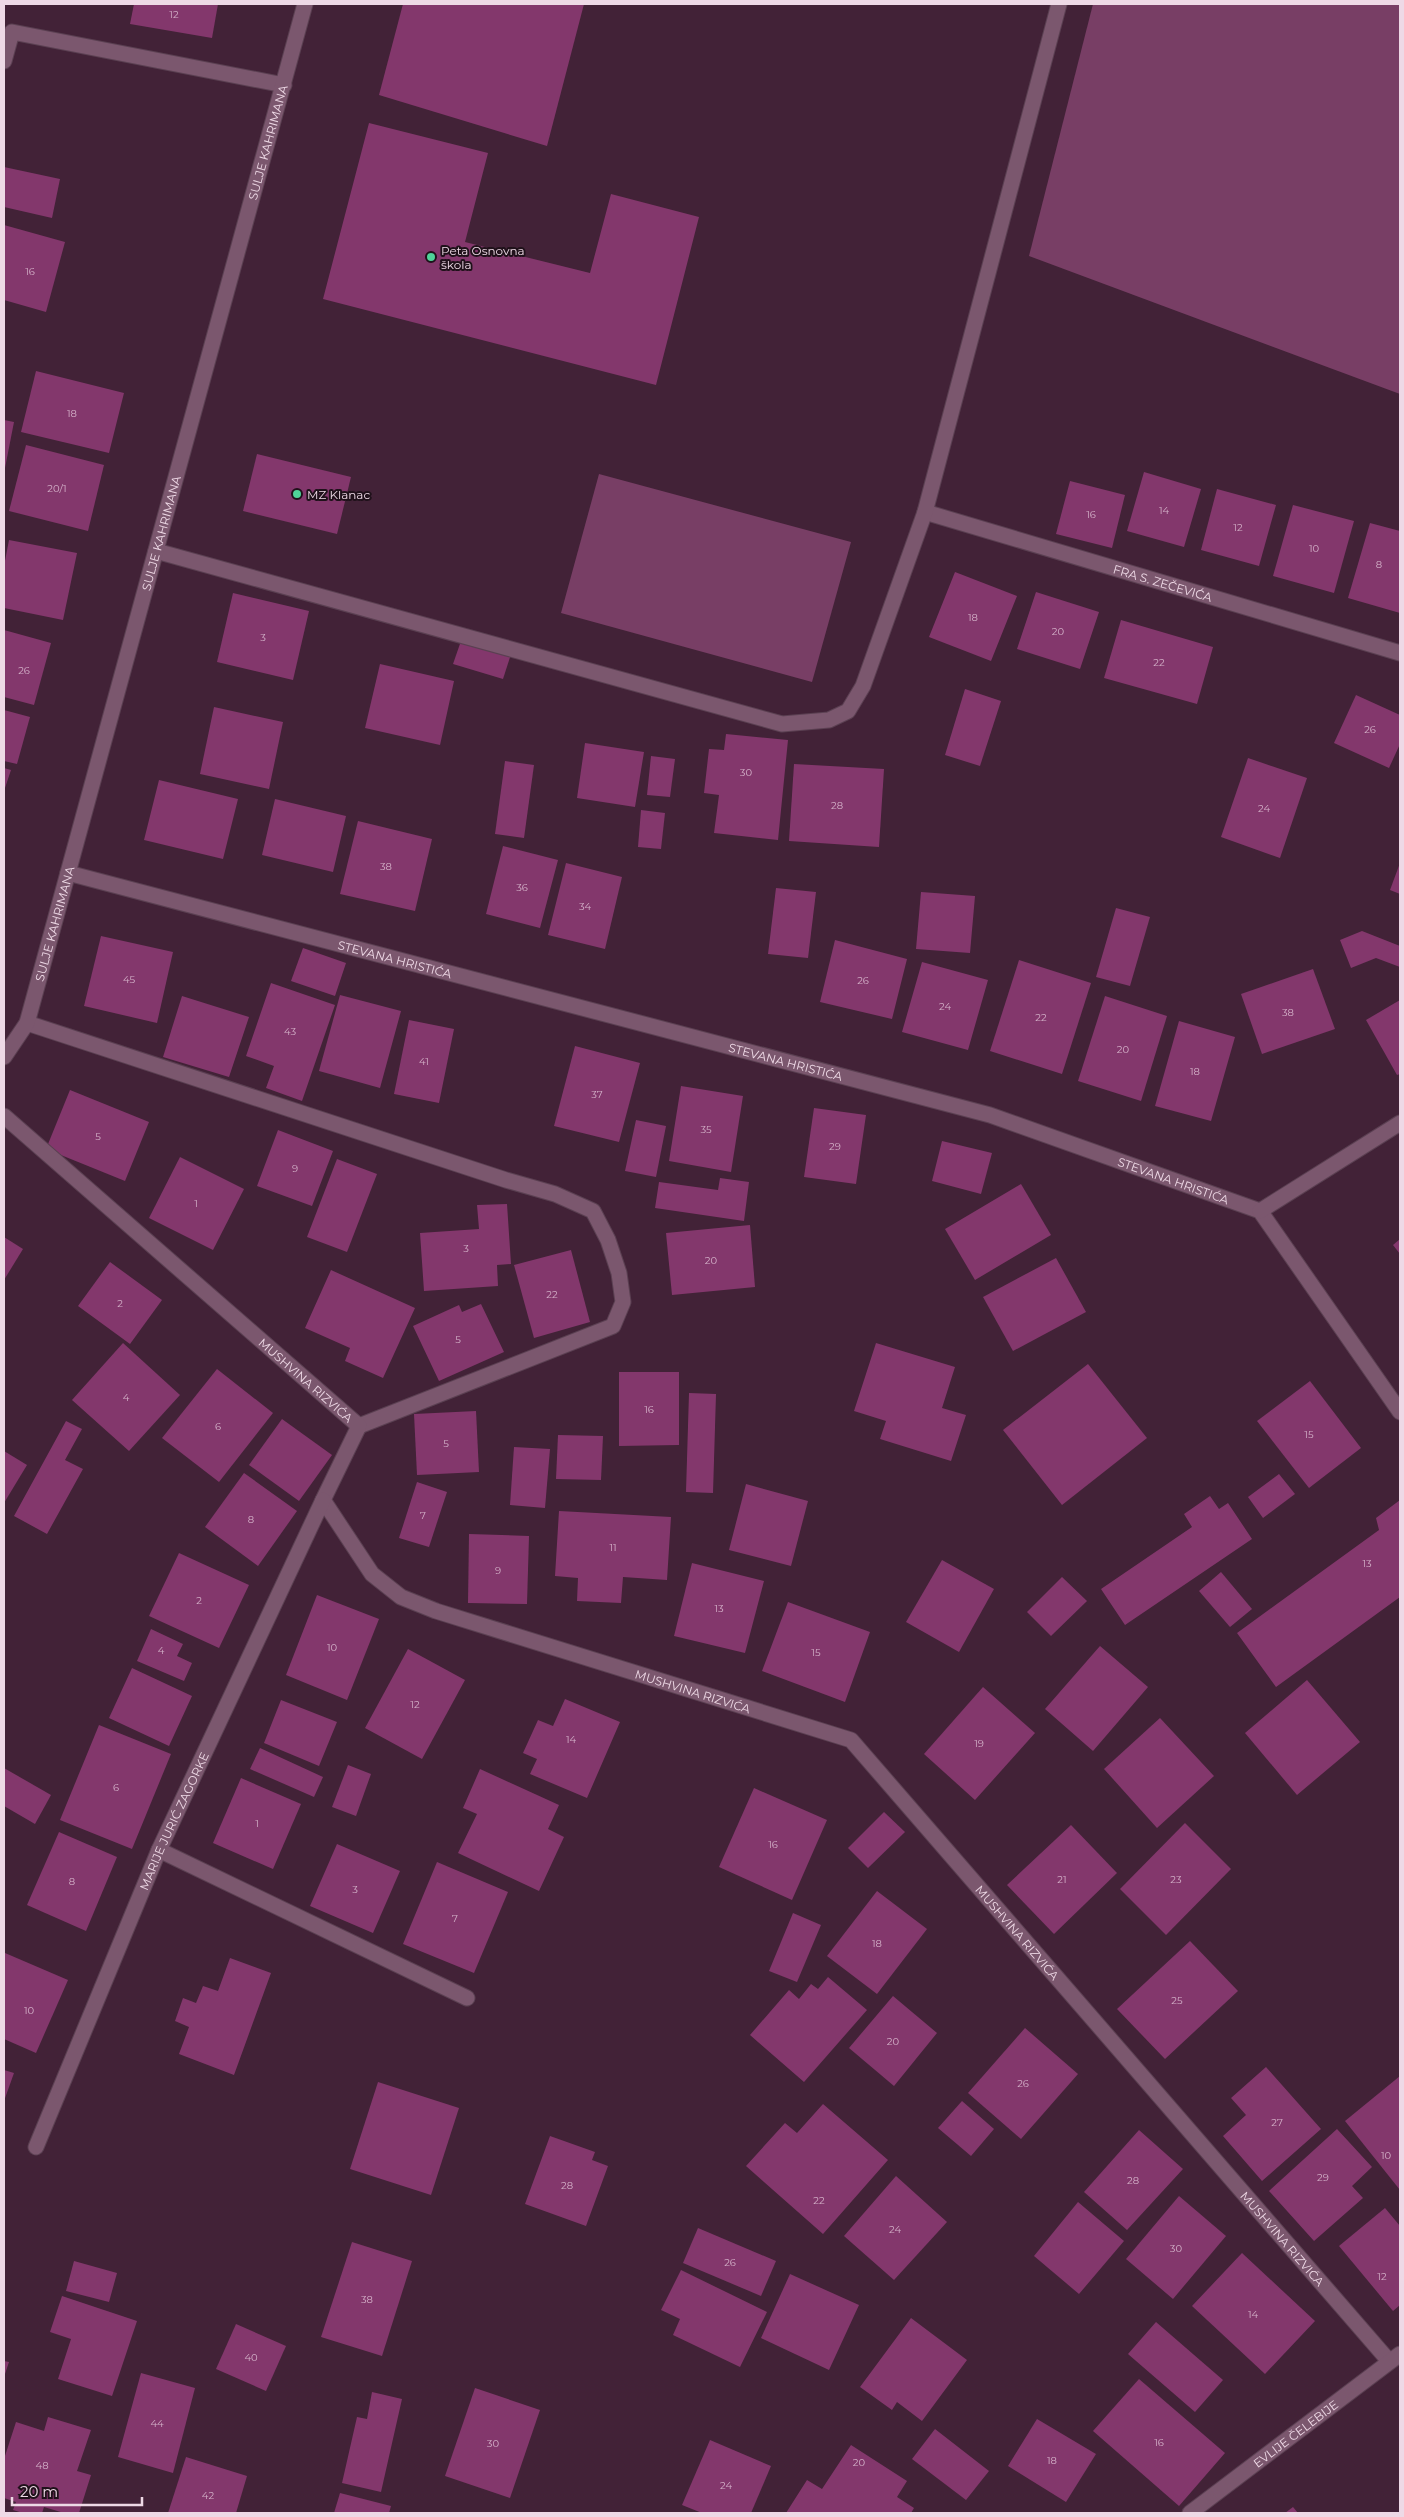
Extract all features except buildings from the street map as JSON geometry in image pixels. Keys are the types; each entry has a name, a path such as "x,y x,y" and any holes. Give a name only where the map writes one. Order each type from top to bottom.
{"street":[{"name":"SULJE KAHRIMANA","path":"4,1057 27,1023 305,4"},
{"path":"156,551 782,724 829,720 848,711 863,686 925,512 1059,4"},
{"path":"4,61 12,32 284,85"},
{"name":"FRA S. ZEČEVIĆA","path":"925,512 1400,653"},
{"name":"STEVANA HRISTIĆA","path":"68,872 990,1115 1260,1211"},
{"path":"27,1023 497,1177 555,1194 593,1211 608,1240 619,1273 623,1302 614,1326 360,1426"},
{"name":"MUSHVINA RIZVIĆA","path":"4,1116 360,1426 324,1500 372,1574 401,1597 455,1617 851,1740 1395,2357"},
{"path":"1400,1123 1260,1211 1400,1412"},
{"name":"MARIJE JURIĆ ZAGORKE","path":"36,2147 159,1850 324,1500"},
{"path":"159,1850 467,1998"},
{"name":"EVLIJE ČELEBIJE","path":"1190,2513 1395,2357"}],"shaded area":[{"path":"1093,4 1400,4 1400,394 1029,256"},
{"path":"599,474 851,542 812,682 561,613"}],"place":[{"name":"Peta Osnovna škola","path":"431,257"},
{"name":"MZ Klanac","path":"297,494"}]}
